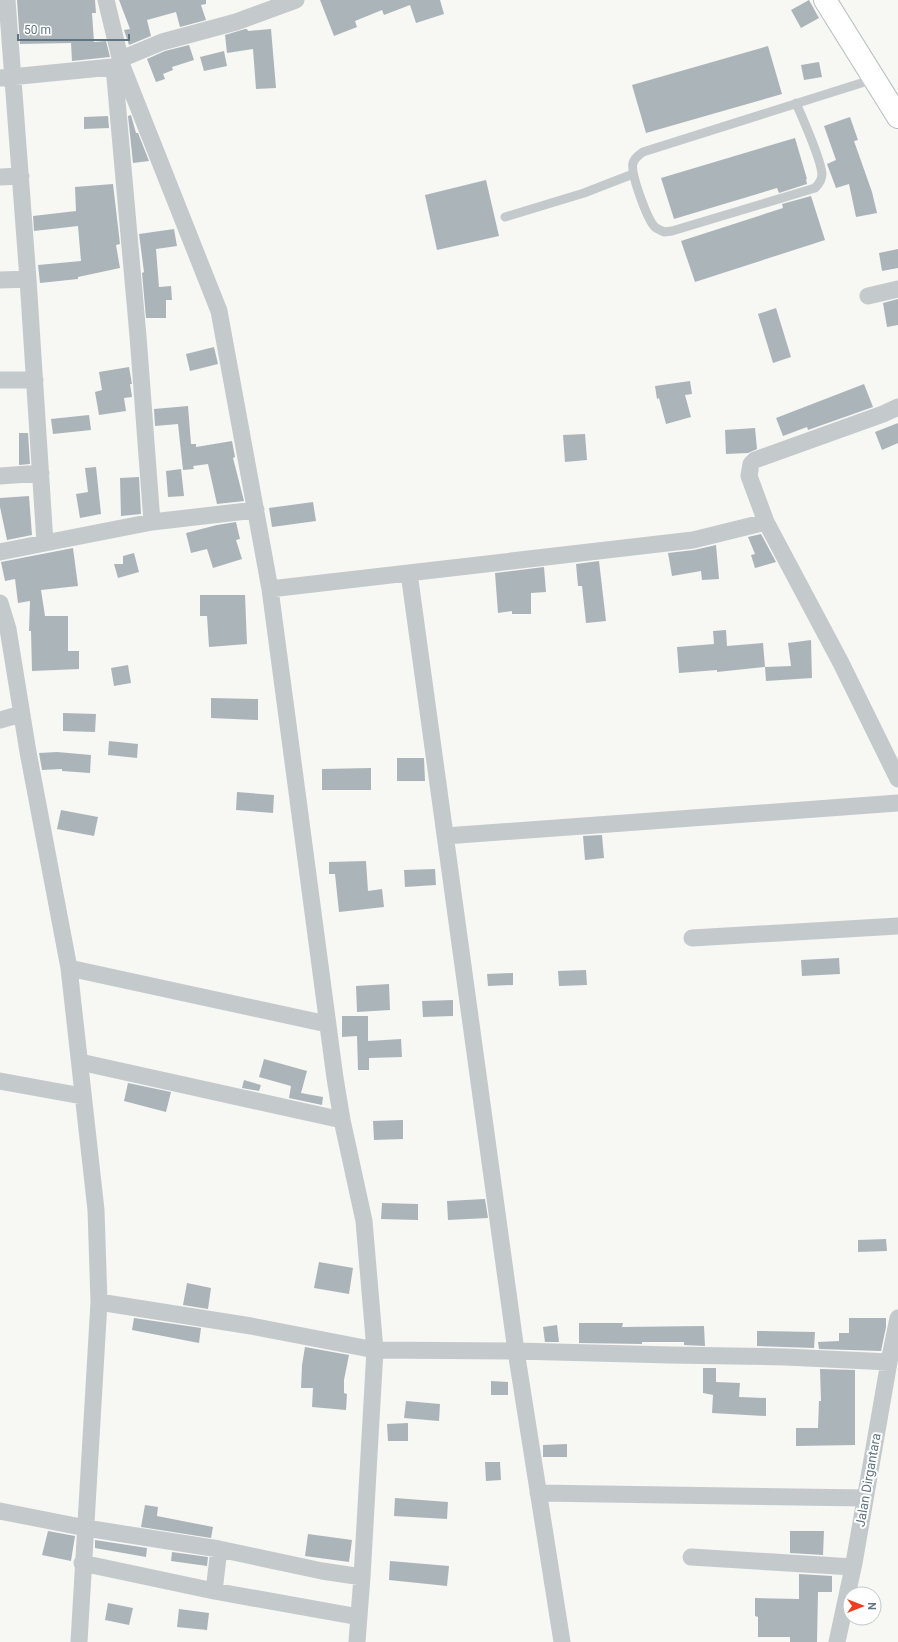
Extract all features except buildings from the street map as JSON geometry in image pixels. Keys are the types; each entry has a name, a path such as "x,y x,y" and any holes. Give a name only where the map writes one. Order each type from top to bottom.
{"highway":[{"path":"825,0 898,116"}],"street":[{"path":"7,0 6,77 21,176 45,543"},
{"path":"106,0 119,64 152,522"},
{"path":"6,77 119,64 162,42 236,22 291,1"},
{"path":"119,64 219,311 270,589 327,1024 342,1120 364,1221 375,1350 357,1642"},
{"path":"0,178 21,176"},
{"path":"0,280 28,279"},
{"path":"868,296 898,289"},
{"path":"0,380 35,380"},
{"path":"898,407 883,414 755,460 750,464 748,476 766,522 841,663 898,779"},
{"path":"0,476 41,473"},
{"path":"0,552 152,522 256,510"},
{"path":"270,589 693,540 766,522"},
{"path":"409,573 516,1351 562,1642"},
{"path":"0,603 8,629 21,714 69,968 80,1062 82,1096 96,1210 98,1302 86,1528 82,1563 79,1642"},
{"path":"0,720 21,714"},
{"path":"446,836 898,803"},
{"path":"692,938 898,926"},
{"path":"69,968 327,1024"},
{"path":"80,1062 342,1120"},
{"path":"0,1081 82,1096"},
{"path":"98,1302 251,1326 375,1350 516,1351 786,1357 889,1362"},
{"name":"Jalan Dirgantara","path":"837,1642 853,1567 898,1318"},
{"path":"538,1493 865,1498"},
{"path":"0,1512 86,1528 219,1549 362,1577"},
{"path":"214,1591 219,1549"},
{"path":"691,1557 853,1567"},
{"path":"82,1563 214,1591 359,1617"}],"lane":[{"path":"796,103 820,163 822,175 820,184 815,188 664,232 653,225 637,188 633,174 632,165 635,158 643,152 796,103 874,79"},
{"path":"505,217 584,193 633,174"}]}
